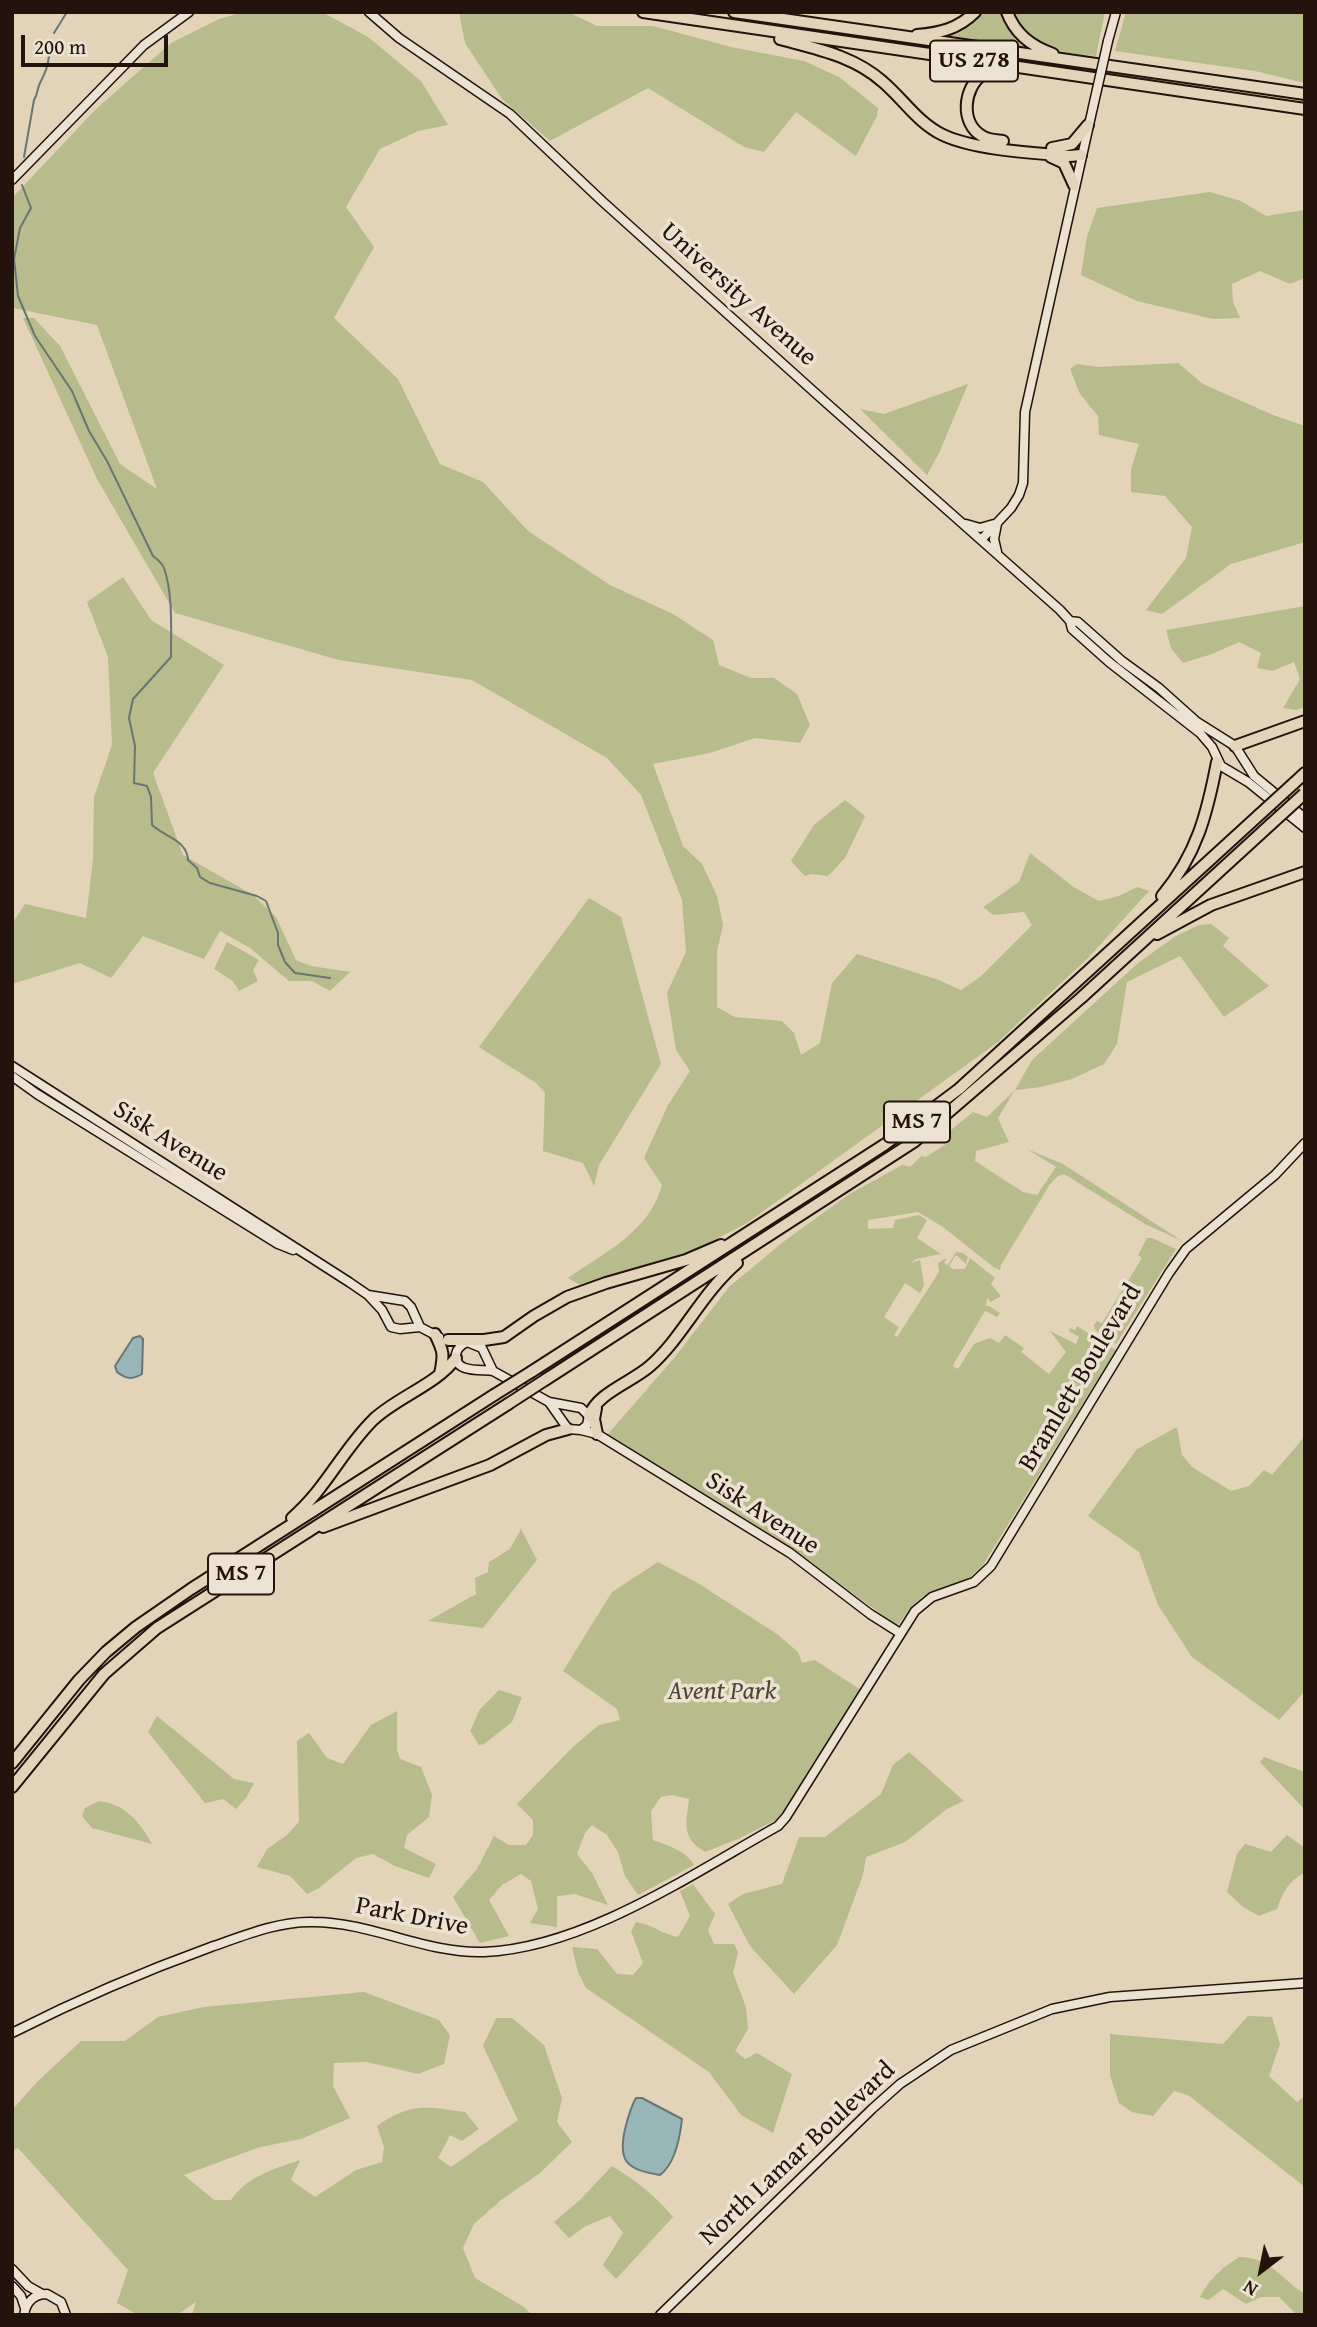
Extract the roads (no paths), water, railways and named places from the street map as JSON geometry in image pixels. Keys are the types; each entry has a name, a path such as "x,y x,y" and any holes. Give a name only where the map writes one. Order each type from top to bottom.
{"highway":[{"name":"US 278","path":"643,12 1305,109"},
{"name":"US 278","path":"734,12 1305,94"},
{"path":"900,36 945,32 975,12"},
{"path":"1007,12 1019,34 1028,42 1076,61"},
{"path":"721,24 840,55 882,80 912,112 944,135 986,146 1072,151 1081,155"},
{"path":"1017,68 984,73 976,80 968,98 967,118 972,127 987,138 1047,151 1064,163 1074,184"},
{"path":"1047,151 1072,144 1088,125"},
{"path":"1233,745 1305,721"},
{"path":"1138,926 1169,888 1191,853 1209,807 1216,758"},
{"name":"MS 7","path":"12,1763 79,1679 106,1652 163,1608 749,1233 884,1145 949,1097 1305,773"},
{"name":"MS 7","path":"12,1787 104,1674 157,1628 915,1141 985,1083 1305,793"},
{"path":"1132,951 1184,918 1211,905 1305,872"},
{"path":"477,1345 498,1342 534,1316 567,1297 686,1260 749,1233"},
{"path":"589,1418 594,1404 653,1364 710,1289 762,1241"},
{"path":"440,1374 444,1359 442,1338 484,1340 504,1337"},
{"path":"266,1541 311,1501 361,1432 377,1416 440,1374 458,1351"},
{"path":"597,1434 594,1419 601,1399"},
{"path":"285,1545 357,1513 490,1465 546,1435 568,1429"}],"street":[{"path":"12,180 144,45 189,12"},
{"name":"University Avenue","path":"369,12 399,38 517,120 602,201 1070,621 1072,629 1109,662 1200,733 1221,766 1248,782 1305,828"},
{"path":"981,540 1019,495 1023,483 1025,412 1074,184 1116,12"},
{"path":"962,523 980,528 997,523"},
{"path":"997,523 994,539 998,555"},
{"name":"University Avenue","path":"1070,621 1077,622 1197,722 1233,745 1254,776 1305,818"},
{"path":"1216,758 1222,746 1233,745"},
{"name":"Sisk Avenue","path":"12,1066 283,1238 368,1295 391,1327 405,1328"},
{"name":"Sisk Avenue","path":"12,1076 267,1237 305,1255"},
{"name":"Bramlett Boulevard","path":"900,1633 915,1611 932,1597 974,1582 991,1566 1186,1249 1275,1175 1305,1143"},
{"name":"Sisk Avenue","path":"368,1295 405,1301 411,1307 420,1327"},
{"path":"385,1316 394,1301"},
{"path":"405,1328 413,1314"},
{"path":"405,1328 420,1327 442,1338 458,1351 460,1365 468,1370 493,1371 549,1402 581,1408 589,1418 581,1430"},
{"path":"458,1351 467,1342 477,1345 482,1348 493,1371"},
{"path":"549,1402 568,1429"},
{"name":"Sisk Avenue","path":"589,1418 592,1430 597,1434 790,1553 870,1615 900,1633"},
{"name":"Sisk Avenue","path":"568,1429 597,1434"},
{"name":"Park Drive","path":"12,2033 142,1972 232,1940 288,1924 335,1924 453,1950 485,1952 556,1939 589,1929 778,1826 900,1633"},
{"name":"North Lamar Boulevard","path":"660,2315 861,2119 900,2084 951,2050 1052,2010 1099,1998 1305,1983"},
{"path":"12,2269 28,2286 57,2298 66,2315"},
{"path":"12,2286 21,2295 24,2311"},
{"path":"24,2311 32,2298 42,2294"}],"water":[{"path":"140,1336 143,1339 142,1374 126,1377 117,1372 115,1366 133,1338"},
{"path":"636,2098 642,2098 682,2119 673,2157 660,2175 631,2166 624,2155 623,2137"}],"waterway":[{"path":"54,33 67,12"},
{"path":"24,157 34,100 47,66 50,47"},
{"path":"22,185 31,208 20,228 14,259 18,296 35,336 72,391 89,431 167,578 171,612 171,657 133,699 129,718 135,746 134,783 147,786 151,797 152,825 180,843 200,877 210,883 266,901 278,933 278,945 285,962 295,973 330,978"}],"park label":[{"name":"Avent Park","path":"722,1692"}]}
